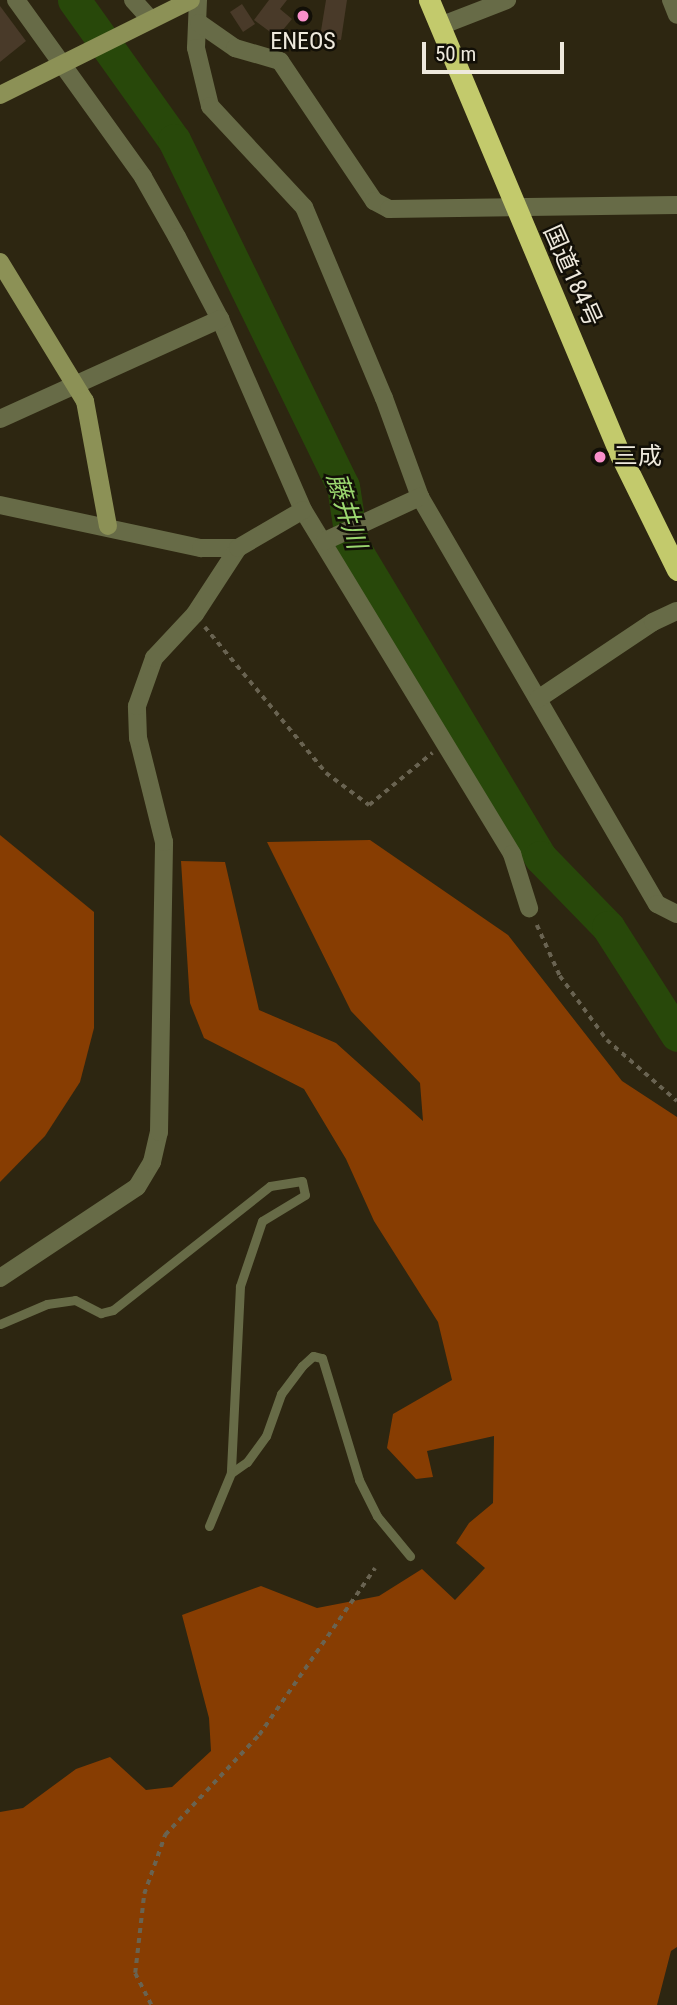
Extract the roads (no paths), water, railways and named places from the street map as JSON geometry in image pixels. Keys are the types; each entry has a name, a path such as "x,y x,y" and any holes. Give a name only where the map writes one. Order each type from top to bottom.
{"highway":[{"name":"国道184号","path":"429,0 515,211 621,456 677,569"}],"street":[{"path":"16,0 143,177 220,319 303,510 329,539 445,743 512,854 529,908"},
{"path":"133,0 144,22"},
{"path":"0,95 62,61 191,0"},
{"path":"198,0 196,48 210,106 304,208 384,398 420,497 657,904 677,914"},
{"path":"440,26 507,0"},
{"path":"671,0 677,15"},
{"path":"198,23 235,48 280,61 374,201 389,209 515,211 677,205"},
{"path":"0,262 78,384 108,526"},
{"path":"0,419 220,319"},
{"path":"329,539 420,497"},
{"path":"0,505 201,548 238,548"},
{"path":"0,1279 137,1188 152,1162 159,1132 164,842 138,738 137,706 154,658 195,614 238,548 303,510"},
{"path":"538,699 653,622 677,611"}],"lane":[{"path":"0,1324 47,1304 66,1301 75,1300 101,1313 113,1310 270,1186 302,1181 305,1195 262,1221 240,1286 231,1473 209,1526"},
{"path":"231,1473 247,1462 266,1436 281,1394 302,1366 313,1356 322,1358 359,1480 377,1516 410,1556"}],"waterway":[{"name":"藤井川","path":"74,0 174,140 343,486 352,544 540,857 608,927 677,1035"}],"place":[{"name":"ENEOS","path":"303,16"},
{"name":"三成","path":"600,457"}]}
